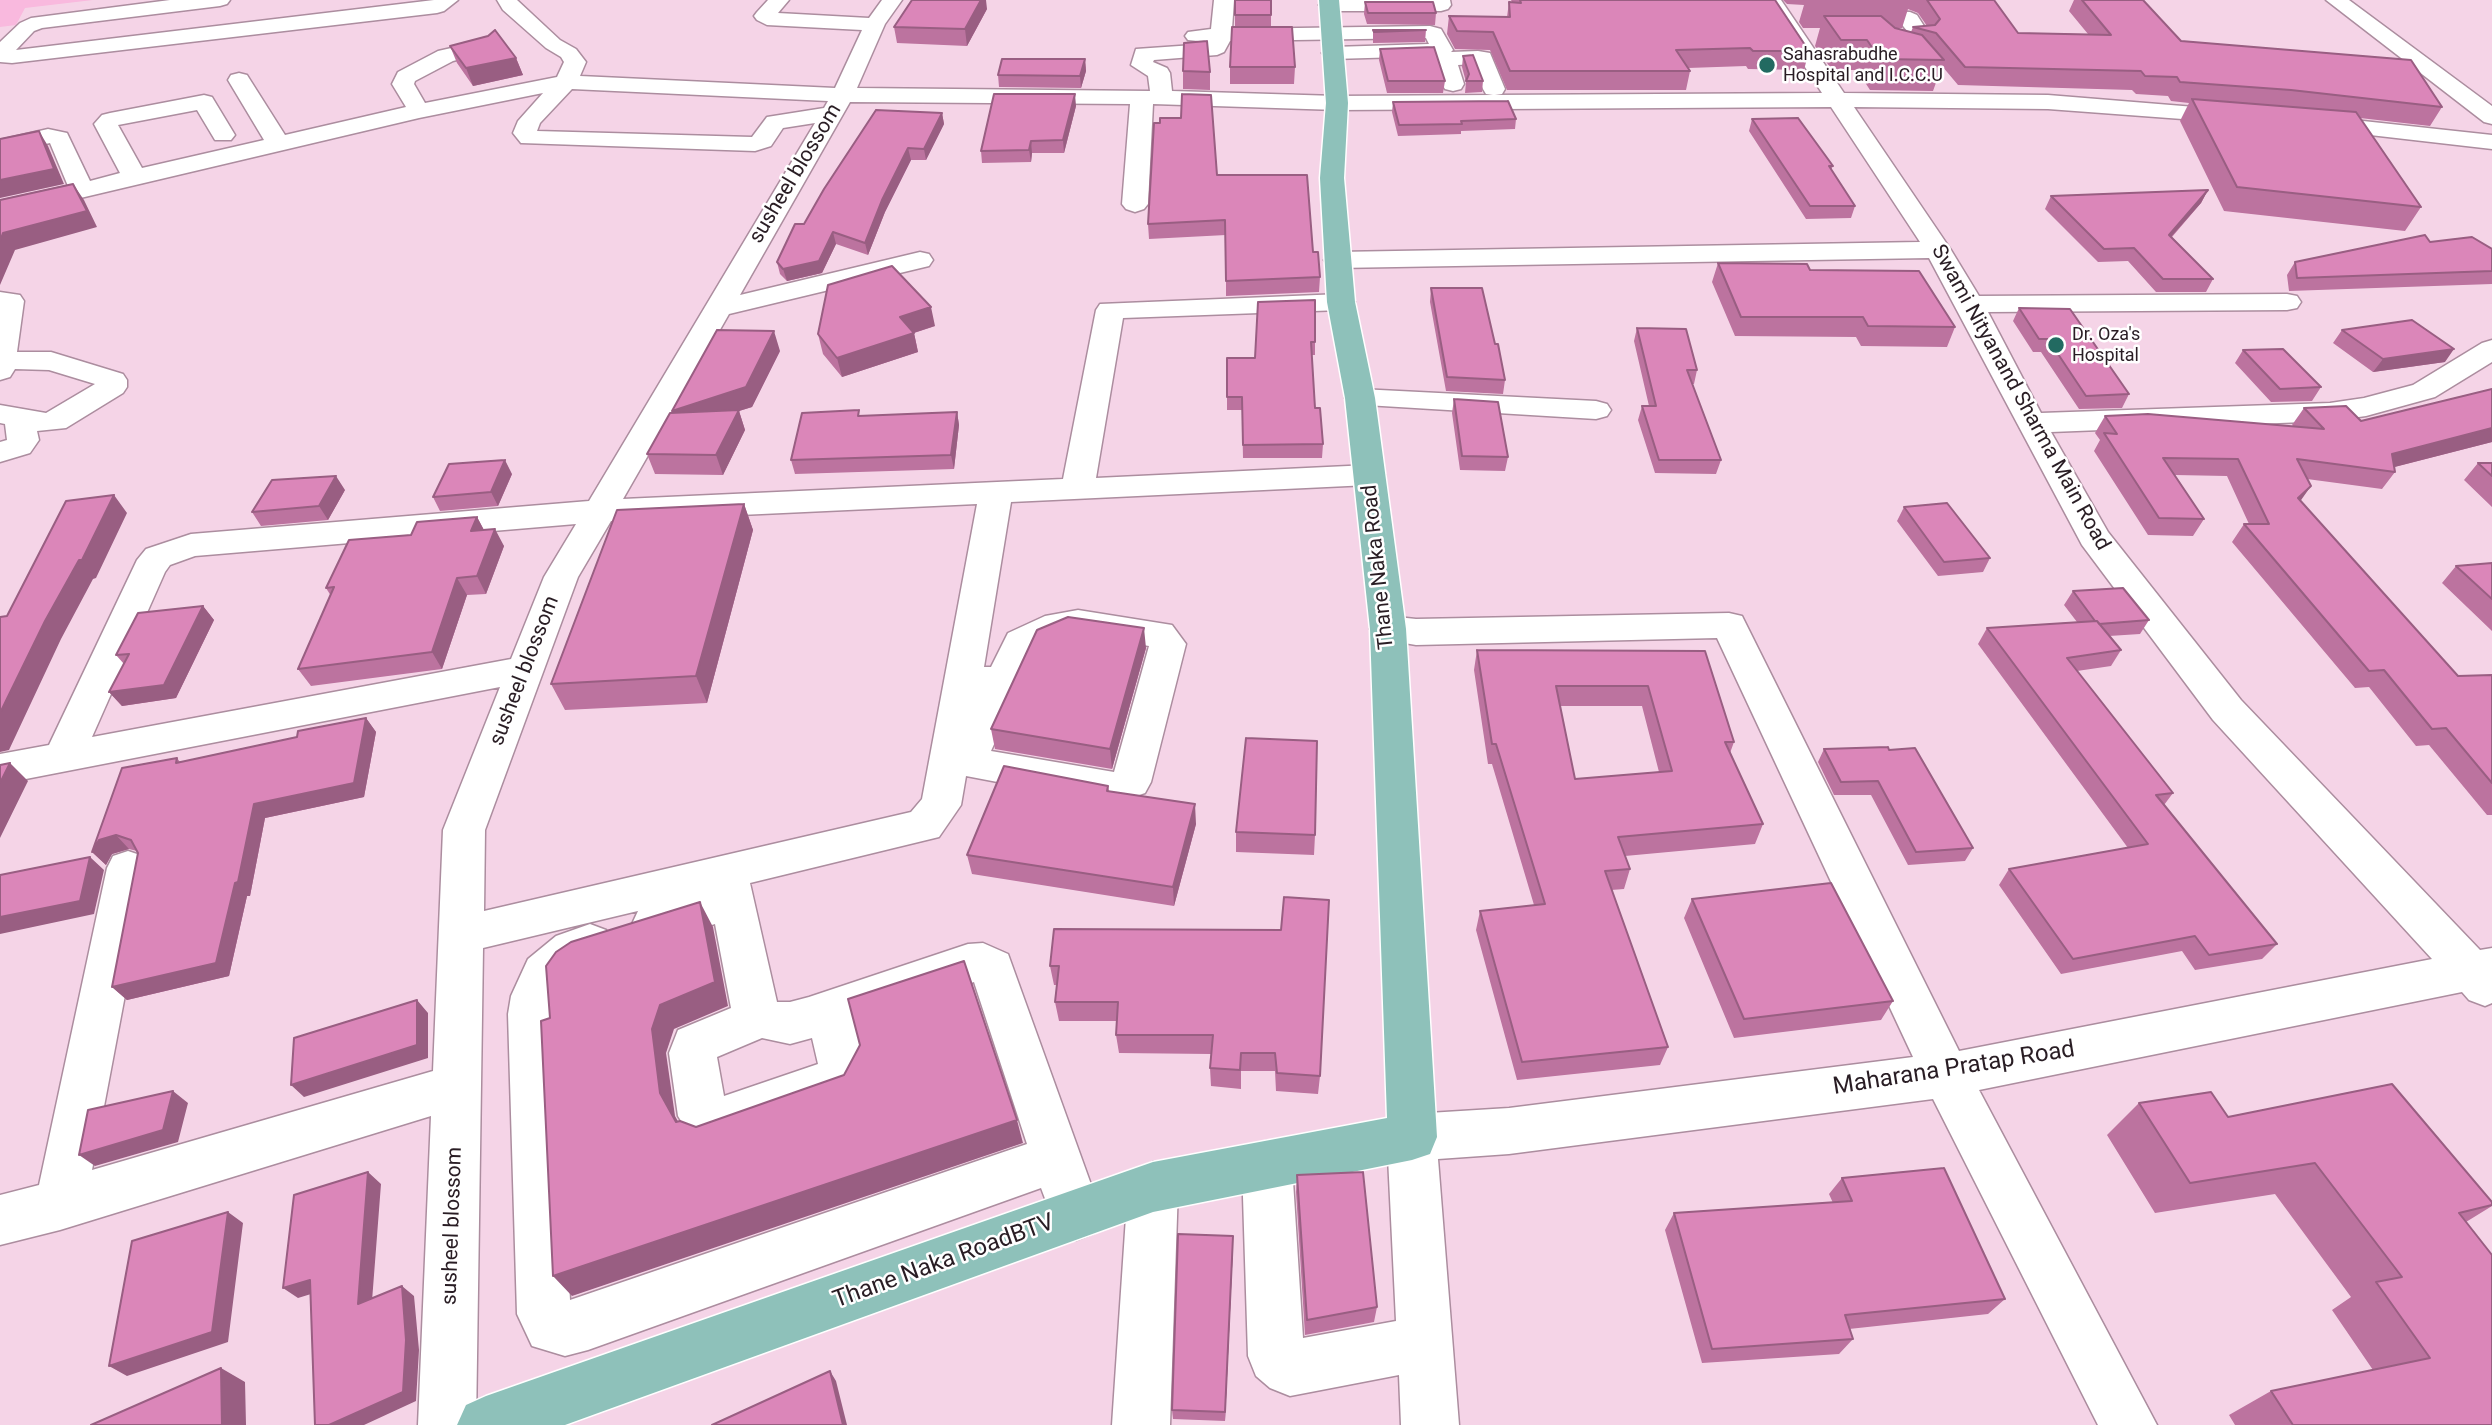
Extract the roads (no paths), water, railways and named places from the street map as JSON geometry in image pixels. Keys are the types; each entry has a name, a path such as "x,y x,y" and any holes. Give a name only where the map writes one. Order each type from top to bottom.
{"main road":[{"name":"Thane Naka Road","path":"1331,23 1337,103 1332,178 1341,302 1360,398 1388,629 1412,1137"},
{"name":"Thane Naka RoadBTV","path":"486,1425 1153,1187 1412,1137"}],"street":[{"path":"220,0 38,22 27,27 3,51 2,56 12,57 437,7 448,0"},
{"path":"507,0 510,6 553,44 569,54 575,62 566,82 529,121 525,133 529,138 755,144 763,141 775,122 774,113 767,109 549,100"},
{"path":"779,0 764,16 767,19 835,22 873,8"},
{"path":"1216,43 1224,0"},
{"path":"1135,204 1152,98 1159,73 1142,65 1143,54 1441,5 1440,0"},
{"path":"1880,0 1887,10 1829,12 1903,16 1910,19 1920,37 1863,40 1888,44 1893,52 1920,58"},
{"path":"2336,0 2492,117"},
{"path":"835,22 873,8"},
{"name":"susheel blossom","path":"447,1425 464,830 561,577 838,105 873,8"},
{"name":"Swami Nityanand Sharma Main Road","path":"1797,23 1840,100 1970,304 2094,537 2183,656 2236,720 2485,977"},
{"path":"1167,38 1216,43 1234,60"},
{"path":"419,111 403,84 406,77 446,56 487,46"},
{"path":"1458,102 1446,59 1448,57 1482,58 1494,89"},
{"path":"239,80 279,145"},
{"path":"0,194 135,178 419,111 566,82 838,105 1152,98 1337,103 1840,100 2048,102 2254,117"},
{"path":"1941,83 1956,101"},
{"path":"135,178 106,124 110,120 204,102 223,135"},
{"path":"775,122 838,105"},
{"path":"2294,121 2492,142"},
{"path":"0,148 48,136 59,138 78,183"},
{"path":"0,209 78,183"},
{"path":"1338,260 1938,250"},
{"path":"716,309 920,260"},
{"path":"0,300 10,301 2,366 51,361 112,380 112,387 55,421 42,423 9,416"},
{"path":"1078,488 1110,310 1341,302"},
{"path":"1970,304 2287,302"},
{"path":"2031,423 2330,412 2366,407 2424,391 2492,349"},
{"path":"1360,398 1596,410"},
{"path":"0,452 19,446 23,440 9,416"},
{"path":"64,755 149,568 158,557 191,545 600,511 1369,475"},
{"path":"996,492 941,805 924,825 730,887 572,949 544,973 534,996 531,1014 544,1314 551,1327 565,1329 588,1323 1057,1158"},
{"path":"1078,622 1159,634 1168,644 1131,782 1113,788 976,764 970,749 1003,681 1021,642 1058,625 1078,622"},
{"path":"1388,629 1416,632 1729,625 1946,1075 2129,1425"},
{"path":"0,769 526,669"},
{"path":"963,679 1003,681"},
{"path":"60,1205 128,868"},
{"path":"461,935 730,887"},
{"path":"730,887 755,1010 761,1017 774,1022 790,1023 968,963 983,962 992,968 1000,985 1076,1215"},
{"name":"Maharana Pratap Road","path":"1412,1137 1509,1131 1946,1075 2485,977"},
{"path":"761,1017 695,1045 693,1053 703,1116 710,1124 836,1080 843,1069 829,1011"},
{"path":"0,1220 60,1205 458,1086"},
{"path":"1412,1137 1430,1425"},
{"path":"1267,1165 1276,1356 1290,1368 1425,1343"},
{"path":"1141,1425 1153,1187"}],"place":[{"name":"Sahasrabudhe Hospital and I.C.C.U","path":"1767,65"},
{"name":"Dr. Oza's Hospital","path":"2056,345"}]}
